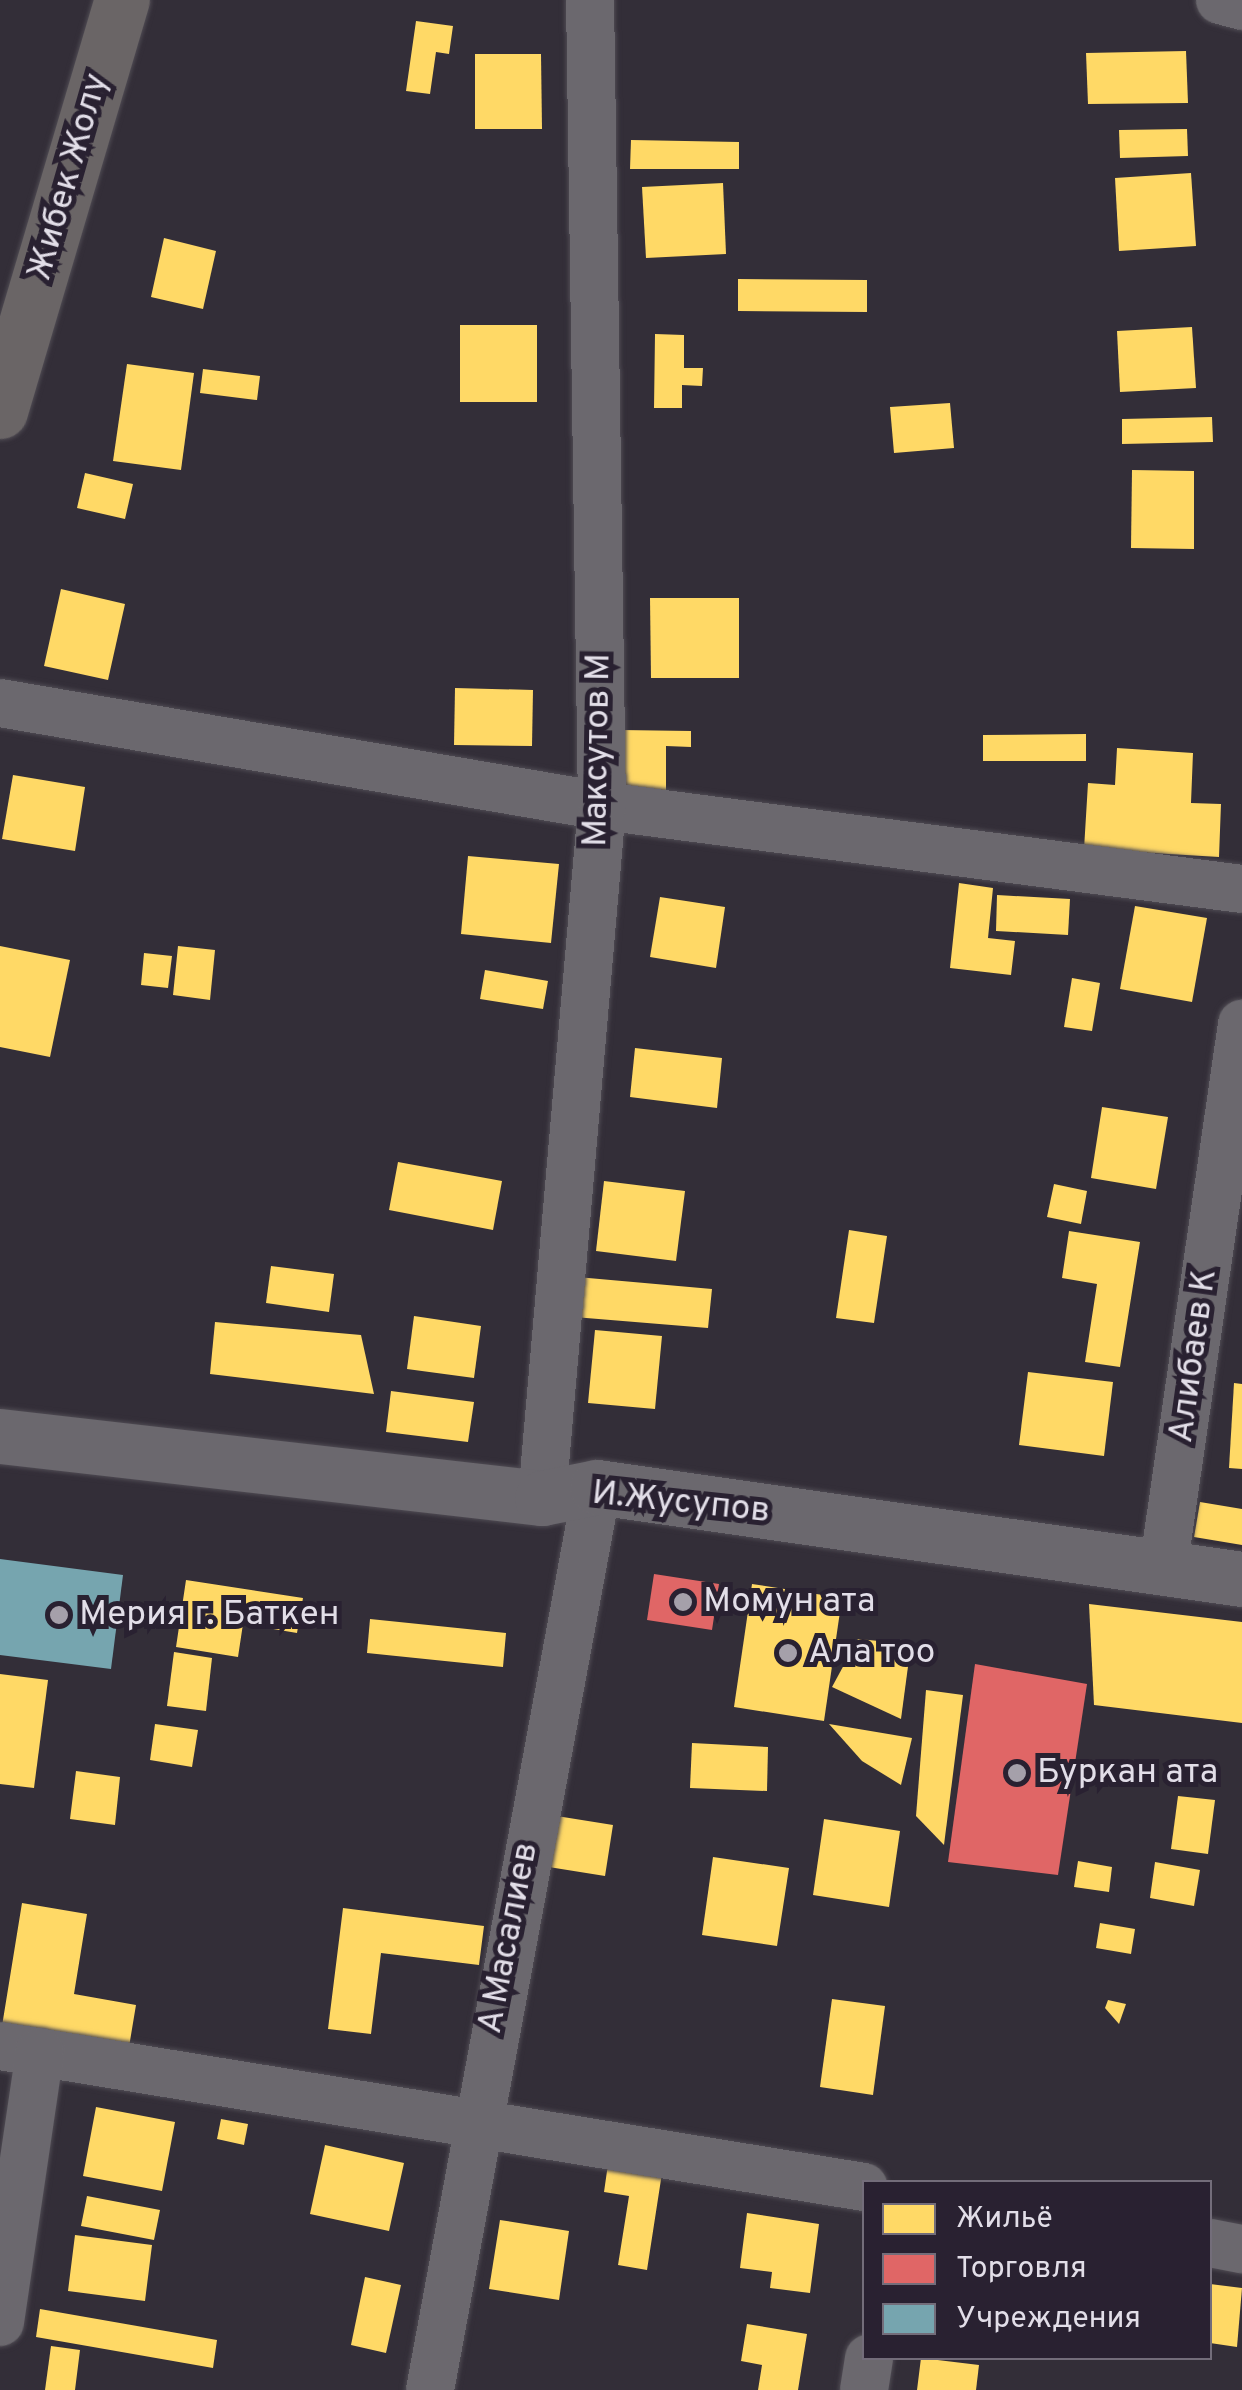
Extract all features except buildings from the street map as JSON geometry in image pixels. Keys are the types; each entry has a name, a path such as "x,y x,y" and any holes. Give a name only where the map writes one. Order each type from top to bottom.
{"main road":[{"name":"Жибек Жолу","path":"0,412 122,0"}],"street":[{"name":"Максутов М","path":"542,1498 602,806 590,0"},
{"path":"1220,0 1242,6"},
{"path":"0,703 602,806 1242,889"},
{"name":"Алибаев К","path":"1163,1569 1242,1024"},
{"name":"И.Жусупов","path":"0,1436 542,1498 596,1487 1242,1579"},
{"name":"А Масалиев","path":"430,2390 472,2123 596,1487"},
{"path":"0,2322 20,2049 862,2187"},
{"path":"1212,2244 1242,2249"},
{"path":"864,2390 869,2360"}],"place":[{"name":"Момун ата","path":"683,1602"},
{"name":"Мерия г. Бaткен","path":"59,1615"},
{"name":"Ала тоо","path":"788,1653"},
{"name":"Буркан ата","path":"1017,1773"}]}
